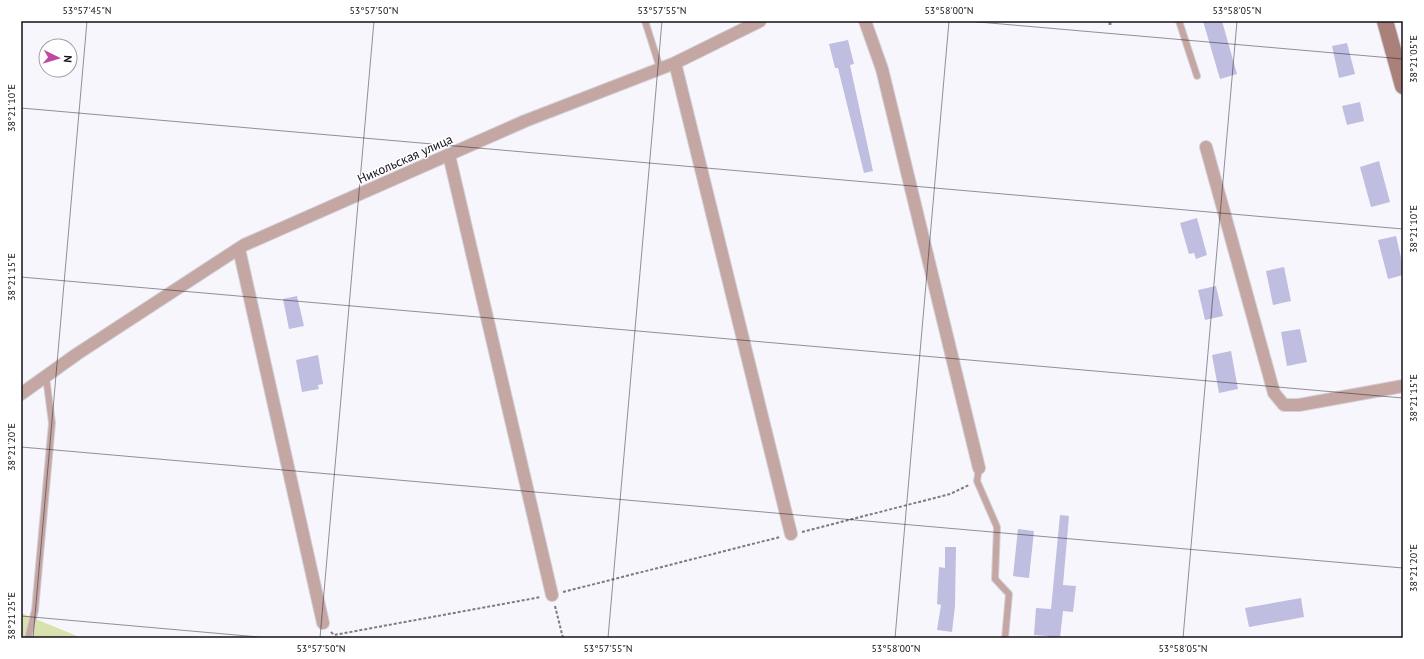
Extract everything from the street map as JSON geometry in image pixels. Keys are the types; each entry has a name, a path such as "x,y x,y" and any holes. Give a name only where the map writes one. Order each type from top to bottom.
{"main road":[{"path":"1385,21 1403,86"}],"street":[{"name":"Никольская улица","path":"21,394 77,354 244,245 525,121 675,63 760,21"},
{"path":"865,21 882,69 979,468"},
{"path":"675,63 791,534"},
{"path":"1206,147 1274,393 1284,405 1299,405 1403,386"},
{"path":"449,155 552,594"},
{"path":"239,249 323,623"}],"lane":[{"path":"645,21 660,68"},
{"path":"1179,21 1197,76"},
{"path":"28,638 35,610 52,423 46,377"},
{"path":"979,468 977,482 997,527 995,579 1009,594 1005,638"}],"path":[{"path":"323,623 334,635 552,594 950,494 977,482"},
{"path":"552,594 563,638"}],"green space":[{"path":"21,613 82,638 21,638"}],"building":[{"path":"1203,21 1222,21 1237,74 1220,79"},
{"path":"848,40 854,64 850,65 873,171 864,173 838,68 835,68 829,44"},
{"path":"1347,43 1355,74 1339,78 1332,46"},
{"path":"1360,102 1364,121 1347,125 1342,106"},
{"path":"1379,161 1390,202 1371,207 1360,167"},
{"path":"1197,218 1207,255 1196,259 1194,253 1189,254 1180,223"},
{"path":"1396,236 1403,266 1403,275 1388,279 1378,240"},
{"path":"1284,267 1291,301 1273,305 1266,271"},
{"path":"1216,286 1223,316 1205,320 1198,290"},
{"path":"297,296 304,326 289,329 283,299"},
{"path":"1300,329 1307,362 1287,366 1281,332"},
{"path":"1231,351 1238,389 1219,393 1212,355"},
{"path":"318,355 323,384 318,385 319,389 302,392 296,360"},
{"path":"1060,515 1069,516 1063,585 1076,586 1073,612 1063,611 1060,638 1048,638 1048,636 1034,635 1036,608 1051,609"},
{"path":"1018,529 1034,531 1029,578 1013,576"},
{"path":"945,547 956,547 955,606 952,632 937,630 941,605 937,604 939,567 945,568"},
{"path":"1301,598 1304,617 1249,627 1245,608"}]}
